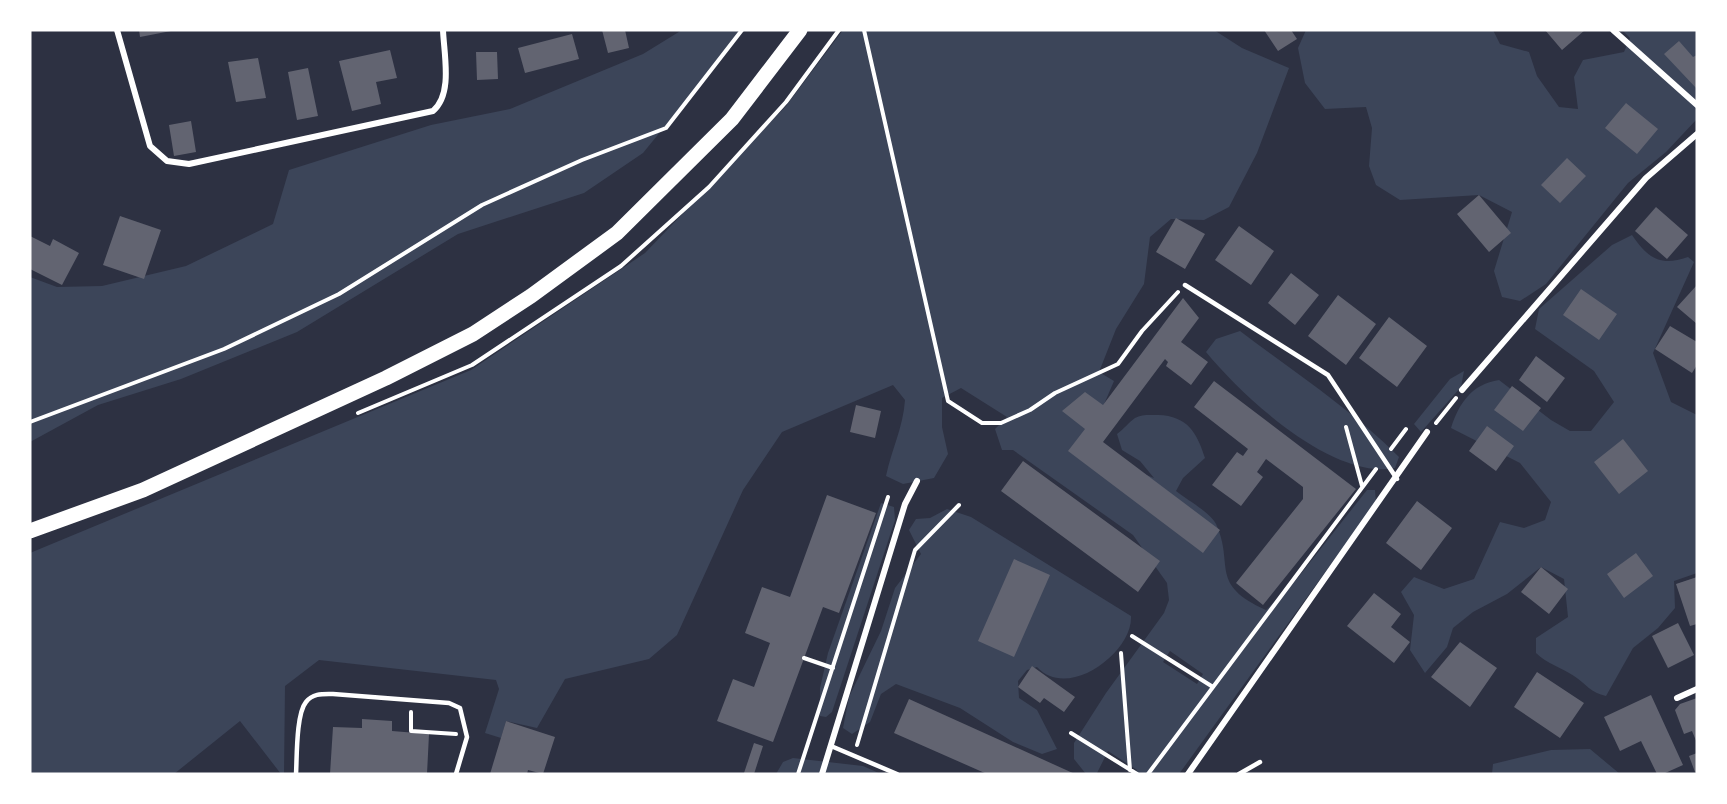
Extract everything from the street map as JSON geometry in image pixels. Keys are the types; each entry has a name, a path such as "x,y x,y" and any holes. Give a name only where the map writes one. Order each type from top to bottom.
{"main road":[{"path":"30,531 143,490 387,378 472,334 531,296 617,233 732,119 800,30"}],"street":[{"path":"117,30 150,146 167,161 178,164 189,164 426,114 439,106 445,92 443,30"},
{"path":"1613,30 1697,105"},
{"path":"1462,390 1646,178 1697,134"},
{"path":"1188,774 1397,479 1427,432"},
{"path":"822,774 906,504 917,481"},
{"path":"1677,698 1697,689"}],"lane":[{"path":"1185,285 1328,375 1397,479"},
{"path":"296,774 301,713 306,702 317,694 449,703 460,708 467,737 456,774"},
{"path":"831,746 897,774"},
{"path":"1239,774 1260,762"}],"path":[{"path":"30,422 224,349 339,294 482,206 582,160 666,128 742,30"},
{"path":"864,30 948,402 982,423 1001,423 1030,410 1055,393 1118,364 1142,331 1185,285"},
{"path":"1427,432 1462,390"},
{"path":"1343,419 1363,487"},
{"path":"1148,774 1406,429"},
{"path":"798,774 888,497"},
{"path":"854,756 915,550 959,505"},
{"path":"1132,636 1213,687"},
{"path":"1121,653 1130,770"},
{"path":"804,658 833,668"},
{"path":"400,712 420,713"},
{"path":"411,712 411,731 456,733"},
{"path":"1071,733 1137,774"}],"shaded area":[{"path":"682,30 740,30 724,54 643,153 584,193 458,234 297,332 181,379 98,405 30,442 30,277 57,287 102,286 186,266 273,224 289,170 431,125 510,109 643,54"},
{"path":"843,30 1214,30 1242,48 1289,68 1257,153 1229,207 1204,220 1171,219 1150,237 1144,284 1116,329 1099,372 1114,381 1093,430 1100,457 1154,478 1140,461 1122,450 1117,434 1135,418 1146,415 1168,416 1184,422 1190,428 1205,458 1183,478 1176,491 1204,511 1216,524 1224,551 1226,573 1236,591 1248,601 1266,610 1296,580 1367,490 1375,490 1376,502 1179,774 1134,774 1137,770 1108,751 1097,773 1086,774 1074,759 1074,743 1106,693 1164,613 1169,600 1167,583 1133,535 1013,450 1002,450 995,429 1007,417 961,388 942,398 942,427 948,454 934,478 903,484 886,476 902,420 905,400 893,385 782,432 743,490 677,635 649,659 565,679 537,728 506,721 501,738 485,733 499,689 496,680 319,660 285,686 284,774 281,774 240,721 174,774 30,774 30,553 471,370 645,253 786,106","holes":["1170,651 1203,674 1197,684 1163,662"]},
{"path":"1306,30 1493,30 1500,44 1529,52 1537,76 1559,107 1578,109 1574,77 1583,60 1624,52 1630,38 1622,30 1697,30 1697,119 1666,152 1628,183 1546,284 1520,301 1502,297 1494,271 1512,212 1479,195 1400,200 1376,185 1369,166 1372,128 1366,107 1325,109 1305,83 1298,48"},
{"path":"1632,235 1649,255 1670,261 1688,257 1694,262 1653,353 1671,402 1697,415 1697,573 1674,581 1675,608 1658,628 1633,648 1606,696 1592,690 1536,653 1536,638 1568,617 1564,579 1541,567 1507,594 1473,612 1453,628 1447,647 1425,673 1410,650 1414,615 1401,592 1414,577 1444,589 1474,579 1500,522 1524,528 1545,520 1551,502 1520,463 1451,428 1458,411 1474,390 1499,380 1551,420 1570,431 1591,431 1614,402 1594,371 1535,329 1539,309 1612,245"},
{"path":"1240,331 1381,439 1399,457 1395,468 1370,468 1344,461 1317,448 1265,412 1206,352 1216,339"},
{"path":"1464,371 1461,387 1421,432 1414,424 1450,379"},
{"path":"881,503 894,507 895,520 832,712 826,717 820,716 820,688 828,653"},
{"path":"947,509 971,517 1131,616 1129,630 1122,644 1096,668 1081,675 1065,678 1050,676 1037,667 1027,670 1018,681 1019,698 1037,710 1057,749 1042,754 1013,742 960,708 896,684 881,694 870,722 852,734 843,728 849,697 881,631 895,588 921,554 909,530 916,519 930,518"},
{"path":"1590,749 1620,774 1492,774 1493,764 1551,750"},
{"path":"793,758 863,766 881,774 776,774 783,762"}],"building":[{"path":"139,30 171,30 171,31 140,37"},
{"path":"602,30 625,30 629,48 608,53"},
{"path":"1264,30 1291,30 1297,39 1278,51"},
{"path":"1545,30 1585,30 1562,50"},
{"path":"572,34 579,59 525,73 518,48"},
{"path":"1679,41 1693,57 1697,55 1697,89 1664,54"},
{"path":"390,50 397,78 376,82 381,104 352,111 339,61"},
{"path":"476,52 497,52 498,79 477,80"},
{"path":"258,58 266,98 236,102 228,62"},
{"path":"308,68 318,116 297,120 288,72"},
{"path":"1626,103 1658,129 1637,154 1605,128"},
{"path":"191,121 196,152 174,156 169,125"},
{"path":"1567,158 1586,176 1560,203 1541,185"},
{"path":"1479,195 1511,233 1489,252 1457,214"},
{"path":"1656,207 1688,235 1667,259 1635,231"},
{"path":"120,216 161,230 144,279 103,265"},
{"path":"1176,218 1205,234 1185,269 1156,252"},
{"path":"1239,226 1274,251 1251,285 1215,260"},
{"path":"30,236 50,246 53,239 79,253 62,285 30,269"},
{"path":"1291,273 1319,295 1295,325 1268,303"},
{"path":"1697,285 1697,324 1677,307"},
{"path":"1581,289 1617,314 1599,340 1563,315"},
{"path":"1338,295 1376,324 1346,365 1308,336"},
{"path":"1183,298 1199,318 1181,342 1208,362 1191,385 1166,366 1168,362 1165,359 1103,442 1220,530 1203,553 1068,451 1085,429 1062,411 1085,392 1103,405"},
{"path":"1389,317 1427,346 1397,387 1359,358"},
{"path":"1670,326 1697,342 1697,365 1692,373 1655,349"},
{"path":"1536,356 1565,378 1547,402 1519,380"},
{"path":"1214,381 1356,489 1263,605 1236,583 1303,499 1303,487 1266,459 1257,472 1263,477 1241,506 1212,485 1237,452 1243,456 1248,449 1194,407"},
{"path":"1512,386 1541,408 1523,431 1494,410"},
{"path":"856,405 881,411 875,438 850,432"},
{"path":"1487,426 1514,446 1496,471 1469,451"},
{"path":"1623,439 1648,471 1619,494 1594,462"},
{"path":"1023,461 1160,561 1138,592 1001,491"},
{"path":"827,495 876,513 839,613 823,607 773,742 717,721 733,679 754,687 770,643 745,633 762,587 790,597"},
{"path":"1417,501 1452,528 1421,570 1386,543"},
{"path":"1636,553 1653,576 1624,598 1607,574"},
{"path":"1014,559 1050,575 1014,657 978,641"},
{"path":"1541,567 1568,589 1549,614 1521,592"},
{"path":"1697,577 1697,624 1690,626 1676,584"},
{"path":"1374,593 1401,614 1391,627 1410,642 1394,663 1347,626"},
{"path":"1678,623 1694,655 1668,668 1652,636"},
{"path":"1460,642 1497,668 1470,707 1431,677"},
{"path":"1032,666 1075,697 1064,712 1044,698 1040,703 1018,687"},
{"path":"1537,672 1584,703 1560,738 1514,707"},
{"path":"1651,695 1683,765 1663,774 1657,774 1641,741 1620,751 1604,717"},
{"path":"1697,698 1697,743 1692,731 1684,734 1675,710 1680,704"},
{"path":"909,699 1075,774 987,774 894,733"},
{"path":"362,719 392,721 392,731 429,734 427,774 330,774 333,727 362,728"},
{"path":"506,721 555,737 543,774 528,770 527,774 490,774"},
{"path":"754,743 763,746 754,774 744,773"},
{"path":"1697,753 1697,771 1695,772 1689,756"}]}
